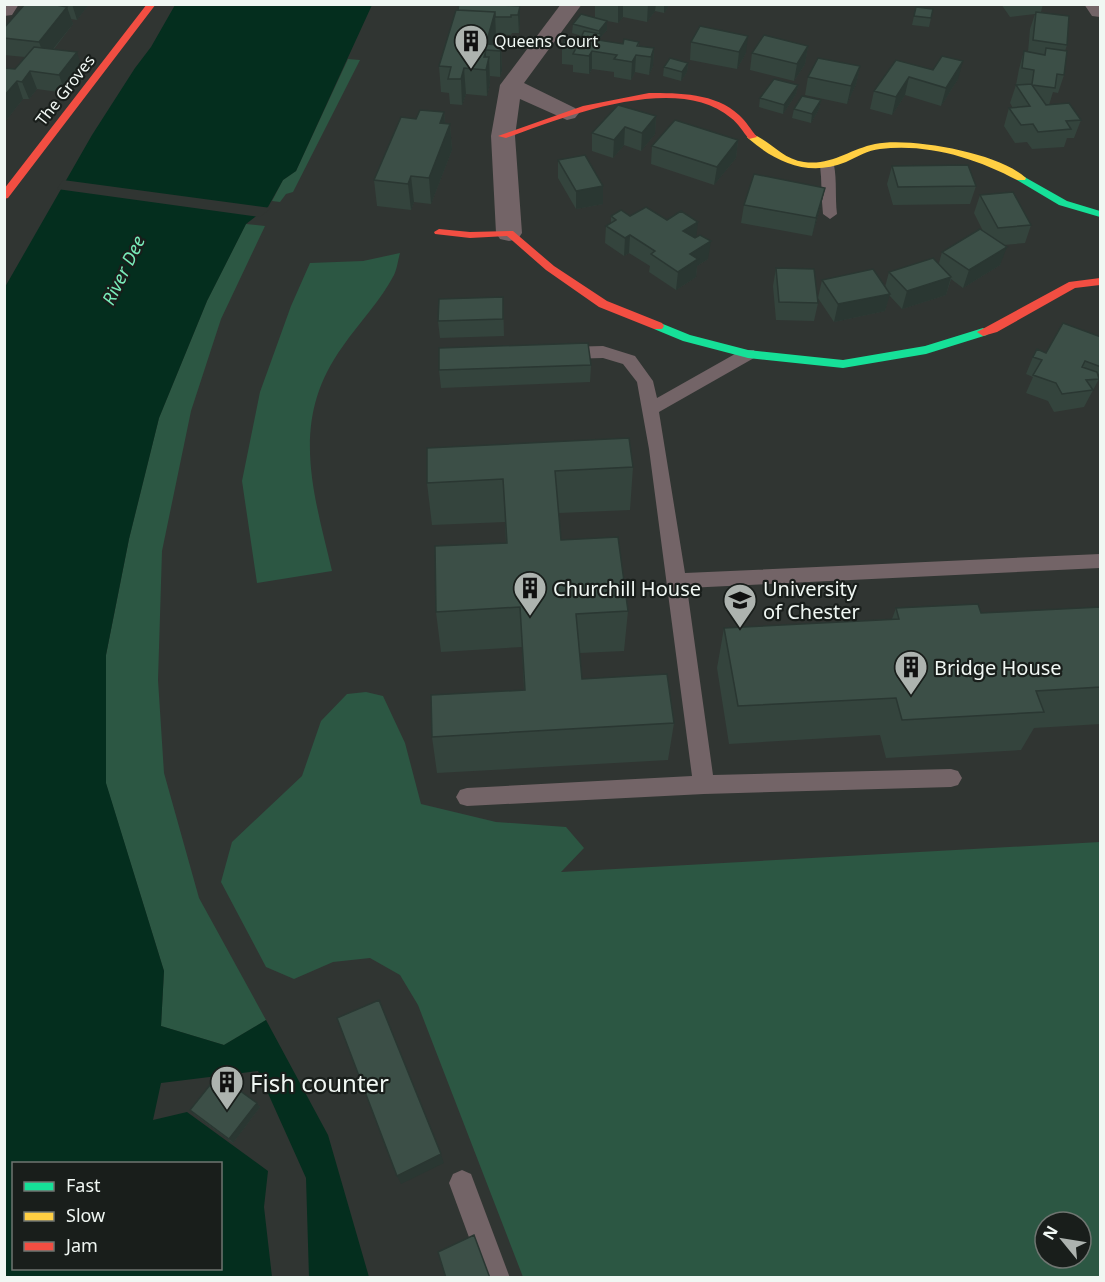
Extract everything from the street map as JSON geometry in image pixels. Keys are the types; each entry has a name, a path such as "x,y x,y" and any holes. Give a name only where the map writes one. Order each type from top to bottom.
{"street":[{"path":"4,10 9,4"},
{"name":"The Groves","path":"4,196 152,4"},
{"path":"509,233 503,136 512,85 572,4"},
{"path":"1094,4 1101,11"},
{"path":"512,85 567,113"},
{"path":"503,136 567,113 645,97 686,97 732,113 760,146 781,158 805,166 827,165 875,146 932,148 985,162 1016,175 1069,205 1101,214"},
{"path":"439,232 470,235 509,233 550,268 603,304 687,338 748,354 843,364 926,350 993,328 1072,285 1101,282"}],"lane":[{"path":"827,165 830,177 827,189 830,214"},
{"path":"545,353 603,352 629,360 645,381 677,581 704,785"},
{"path":"650,410 748,354"},
{"path":"677,581 1101,561"},
{"path":"467,797 704,785 951,778"},
{"path":"462,1183 497,1278"}],"shaded area":[{"path":"348,59 360,60 293,192 286,194 280,202 272,201 283,180 296,171"},
{"path":"246,224 265,226 221,319 191,411 162,551 158,680 164,773 199,898 266,1020 224,1045 161,1026 164,971 106,784 106,655 129,539 159,418 207,301"},
{"path":"400,253 395,273 389,284 343,346 326,374 316,401 311,428 310,456 318,512 332,571 257,583 242,481 260,392 291,306 310,263 363,261"},
{"path":"366,692 383,696 405,743 421,804 496,822 566,827 584,848 561,872 1100,842 1100,1277 523,1277 418,1005 400,975 370,958 333,962 294,979 266,967 221,882 232,842 302,776 321,721 347,694"}],"water":[{"name":"River Dee","path":"175,5 372,5 296,171 283,180 268,207 246,224 207,301 159,418 129,539 106,655 106,783 164,971 161,1026 224,1045 266,1020 328,1135 369,1277 309,1277 306,1178 258,1071 161,1083 153,1120 187,1112 268,1171 264,1207 272,1277 5,1278 5,287 92,135 151,47"}],"pier":[{"path":"63,180 271,208 260,217 57,189"}],"building":[{"path":"25,4 51,4 67,7 39,42 4,38 4,28"},
{"path":"459,4 520,6 518,15 495,17 495,12 458,10"},
{"path":"916,7 933,9 931,18 914,16"},
{"path":"456,10 495,12 486,44 501,45 500,51 486,50 484,57 489,57 486,70 464,68 461,79 448,79 451,67 439,66"},
{"path":"1036,12 1069,16 1067,45 1033,40"},
{"path":"581,14 607,21 599,31 573,24"},
{"path":"700,26 748,36 739,52 691,42"},
{"path":"584,31 601,34 598,40 623,44 624,39 639,42 637,46 654,48 651,57 636,55 632,62 614,59 617,55 592,51 589,56 573,54 576,48 562,46 566,38 580,40"},
{"path":"764,35 808,46 797,64 752,53"},
{"path":"34,47 77,52 59,75 30,71 22,82 17,81 4,96 4,68 15,69"},
{"path":"1046,48 1067,51 1064,75 1057,74 1055,88 1032,85 1046,105 1069,103 1081,120 1066,121 1071,129 1038,132 1033,124 1021,125 1009,108 1030,106 1016,85 1032,84 1034,70 1022,68 1024,51 1045,55"},
{"path":"942,56 963,61 946,88 909,77 896,97 874,91 896,60 933,70"},
{"path":"670,58 688,63 682,72 664,67"},
{"path":"818,58 860,66 851,86 808,77"},
{"path":"774,79 798,85 784,105 760,98"},
{"path":"802,96 821,100 812,114 794,109"},
{"path":"618,105 656,116 642,133 625,127 614,140 592,133"},
{"path":"420,110 444,112 440,123 450,124 429,178 411,176 408,184 374,180 401,117 416,119"},
{"path":"675,120 738,140 717,167 652,146"},
{"path":"585,155 603,186 576,191 558,160"},
{"path":"968,165 976,186 898,187 892,166"},
{"path":"754,174 825,188 816,218 744,205"},
{"path":"1013,192 1031,225 998,228 980,195"},
{"path":"646,207 667,220 681,211 698,222 683,231 695,238 700,235 711,241 690,254 698,259 678,272 651,254 655,251 630,235 625,238 606,226 616,220 611,216 621,210 630,216"},
{"path":"980,229 1007,247 969,270 942,252"},
{"path":"933,258 951,277 907,291 889,272"},
{"path":"776,268 814,269 818,303 779,302"},
{"path":"873,269 890,294 838,304 822,280"},
{"path":"503,297 503,319 438,321 439,299"},
{"path":"1063,323 1101,337 1101,367 1085,361 1082,367 1097,372 1099,379 1086,380 1093,390 1062,394 1056,383 1033,375 1042,360 1033,357 1037,349 1046,353"},
{"path":"588,343 591,365 439,370 439,348"},
{"path":"629,438 633,467 555,471 561,540 618,537 628,611 576,614 582,679 667,674 674,723 432,737 431,695 525,690 520,607 436,612 435,546 507,543 503,479 427,483 427,448"},
{"path":"978,604 981,613 1101,607 1101,687 1036,691 1044,712 902,720 896,698 738,706 724,628 899,619 896,608"},
{"path":"379,1000 441,1154 397,1176 337,1018"},
{"name":"Fish counter","path":"218,1075 257,1103 229,1139 190,1110"},
{"path":"474,1235 490,1278 446,1278 438,1252"}],"traffic: fast":[{"path":"1021,178 1063,203 1100,214"},
{"path":"658,326 687,338 748,354 843,364 926,350 983,332"}],"traffic: slow":[{"path":"752,137 782,158 804,165 828,165 879,146 914,145 952,151 989,163 1021,178"}],"traffic: jam":[{"path":"4,196 152,4"},
{"path":"503,136 556,117 618,100 649,96 679,96 707,101 731,113 752,137"},
{"path":"439,232 470,235 509,233 550,268 603,304 658,326"},
{"path":"983,332 993,329 1073,285 1100,282"}],"place":[{"name":"Queens Court","path":"471,70"},
{"name":"Churchill House","path":"530,617"},
{"name":"University of Chester","path":"740,629"},
{"name":"Bridge House","path":"911,696"},
{"name":"Fish counter","path":"227,1111"}]}
